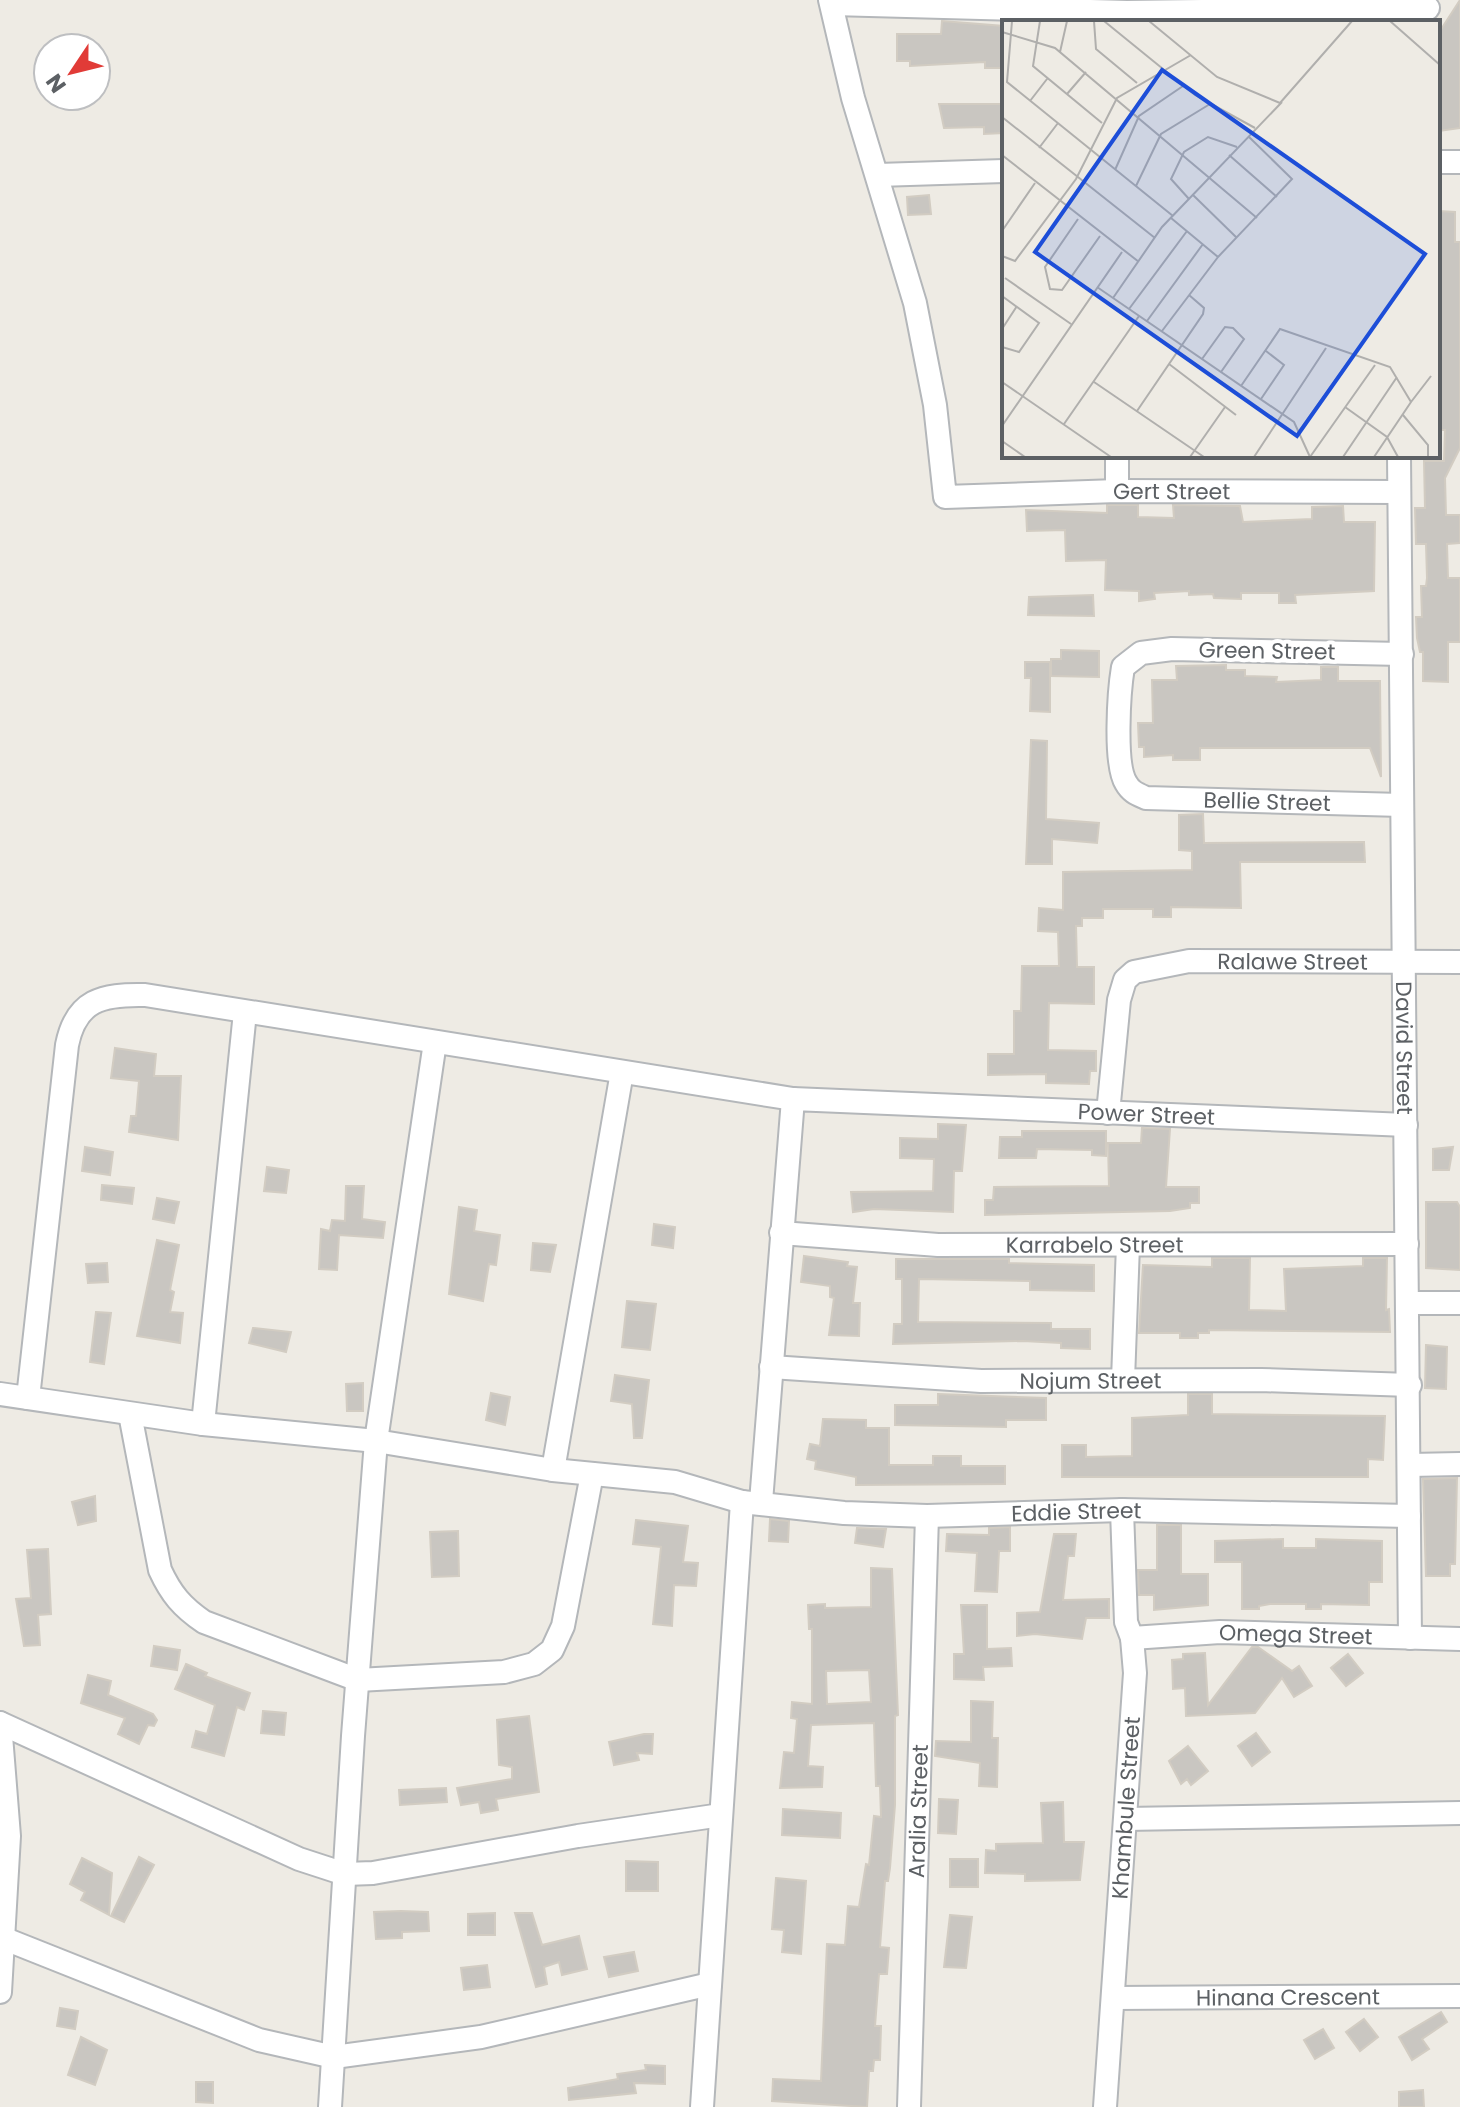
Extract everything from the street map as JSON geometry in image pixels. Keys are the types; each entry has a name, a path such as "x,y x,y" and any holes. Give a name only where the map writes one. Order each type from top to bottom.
{"street":[{"path":"1002,171 878,175 853,98 831,2 1127,17 1427,10"},
{"name":"Gert Street","path":"878,175 892,236 915,303 935,405 945,497 1117,491 1399,492"},
{"path":"1117,458 1117,491"},
{"name":"David Street","path":"1399,458 1410,1638"},
{"name":"Green Street","path":"1133,793 1121,773 1120,753 1121,677 1123,667 1134,656 1172,649 1402,654"},
{"name":"Bellie Street","path":"1133,793 1146,798 1204,801 1402,805"},
{"name":"Ralawe Street","path":"1108,1113 1119,1000 1129,976 1172,962 1460,962"},
{"name":"Power Street","path":"28,1398 71,1024 79,1012 95,1001 117,994 793,1099 1406,1125"},
{"path":"203,1424 245,1012"},
{"path":"330,2107 376,1441 435,1042"},
{"path":"553,1470 622,1072"},
{"path":"702,2107 721,1815 752,1502 771,1367 793,1099"},
{"name":"Karrabelo Street","path":"781,1233 938,1245 1407,1244"},
{"path":"1123,1380 1128,1245"},
{"path":"1409,1303 1460,1303"},
{"name":"Nojum Street","path":"771,1367 981,1381 1410,1385"},
{"name":"Eddie Street","path":"0,1394 203,1424 376,1441 553,1470 675,1482 752,1502 844,1513 927,1516 1122,1510 1409,1516"},
{"path":"130,1414 160,1570 170,1592 184,1608 204,1622 358,1680 504,1672 534,1664 552,1650 563,1626 592,1474"},
{"path":"1410,1465 1460,1464"},
{"name":"Khambule Street","path":"1105,2107 1135,1673 1132,1638 1126,1622 1122,1510"},
{"name":"Aralia Street","path":"909,2107 927,1516"},
{"name":"Omega Street","path":"1132,1638 1220,1632 1460,1639"},
{"path":"0,1992 9,1836 0,1723 299,1859 345,1874 399,1869 563,1838 721,1815"},
{"path":"1126,1819 1460,1813"},
{"path":"5,1939 259,2040 334,2057 481,2037 710,1984"},
{"name":"Hinana Crescent","path":"1114,1998 1460,1996"}],"building":[{"path":"1460,0 1460,128 1440,131 1440,31"},
{"path":"942,21 1002,26 1002,68 985,68 985,62 910,66 910,61 897,61 897,34 941,34"},
{"path":"939,104 1002,104 1002,133 984,134 984,127 944,128"},
{"path":"929,195 931,214 908,215 907,197"},
{"path":"1440,211 1455,212 1455,242 1460,242 1460,448 1445,478 1446,515 1460,515 1460,543 1447,544 1448,578 1460,578 1460,642 1448,642 1448,682 1423,681 1423,652 1420,652 1417,638 1416,617 1422,617 1421,586 1426,586 1427,578 1426,544 1416,544 1415,508 1425,508 1424,461 1444,461 1445,430 1440,430"},
{"path":"1107,505 1138,505 1138,517 1174,518 1173,505 1240,506 1243,522 1312,519 1312,507 1343,506 1344,522 1375,522 1374,591 1295,595 1296,603 1279,603 1279,593 1241,593 1241,599 1214,598 1213,594 1189,595 1189,591 1154,593 1155,599 1139,601 1139,591 1105,590 1106,560 1066,561 1065,530 1027,531 1026,510 1107,513"},
{"path":"1093,595 1094,616 1028,615 1029,597"},
{"path":"1061,650 1099,651 1099,677 1051,676 1051,659 1061,659"},
{"path":"1025,662 1050,662 1050,712 1030,711 1031,678 1025,678"},
{"path":"1226,665 1226,670 1245,670 1245,676 1277,677 1276,682 1321,680 1321,667 1338,667 1338,681 1380,681 1381,777 1370,748 1200,748 1200,760 1173,760 1173,755 1144,757 1144,747 1139,747 1138,723 1153,723 1152,680 1177,680 1176,666"},
{"path":"1031,740 1047,741 1046,819 1099,823 1097,843 1052,839 1052,864 1026,864"},
{"path":"1203,814 1204,843 1364,842 1365,862 1240,862 1241,908 1171,907 1171,917 1153,917 1153,909 1103,909 1103,918 1082,918 1082,926 1076,926 1077,967 1094,967 1094,1004 1049,1003 1048,1050 1096,1051 1096,1071 1090,1071 1089,1084 1046,1083 1046,1074 988,1075 988,1054 1014,1054 1014,1011 1021,1011 1022,966 1059,966 1058,932 1038,931 1039,908 1063,910 1063,872 1192,870 1192,851 1179,850 1179,815"},
{"path":"115,1048 156,1054 154,1076 181,1076 178,1140 129,1132 131,1116 136,1116 139,1081 111,1078"},
{"path":"938,1124 966,1125 962,1171 954,1171 953,1212 874,1209 853,1212 851,1192 933,1191 934,1159 900,1158 900,1138 938,1139"},
{"path":"1142,1128 1170,1129 1166,1187 1199,1187 1199,1203 1190,1203 1190,1208 1170,1211 985,1215 985,1200 993,1200 994,1187 1109,1186 1108,1143 1141,1143"},
{"path":"1022,1131 1106,1131 1106,1156 1092,1155 1092,1150 1037,1149 1036,1158 999,1158 1000,1137 1022,1137"},
{"path":"85,1147 113,1152 110,1175 82,1171"},
{"path":"1453,1147 1449,1170 1433,1170 1433,1149"},
{"path":"267,1167 289,1170 286,1193 264,1191"},
{"path":"102,1185 134,1188 132,1204 101,1200"},
{"path":"346,1186 364,1186 362,1219 385,1222 383,1238 339,1235 337,1270 319,1269 321,1229 330,1231 332,1220 345,1221"},
{"path":"157,1198 179,1202 174,1223 153,1219"},
{"path":"1426,1202 1457,1202 1460,1207 1460,1270 1426,1268"},
{"path":"459,1207 477,1210 474,1231 500,1235 496,1265 489,1264 483,1301 449,1294"},
{"path":"654,1224 675,1227 673,1248 652,1245"},
{"path":"157,1240 179,1245 170,1290 174,1292 170,1312 183,1313 180,1343 137,1336"},
{"path":"533,1243 556,1245 550,1272 531,1270"},
{"path":"804,1256 848,1262 847,1266 857,1267 853,1303 860,1303 859,1336 829,1335 834,1298 830,1297 830,1286 801,1282"},
{"path":"1212,1258 1250,1258 1249,1310 1286,1311 1284,1269 1363,1266 1363,1258 1387,1258 1386,1310 1389,1309 1390,1332 1209,1330 1209,1333 1198,1333 1198,1338 1180,1338 1180,1333 1139,1333 1143,1265 1212,1267"},
{"path":"896,1259 1009,1259 1009,1263 1094,1265 1094,1291 1030,1290 1030,1281 919,1279 918,1322 1051,1323 1051,1329 1090,1329 1090,1349 1061,1348 1061,1343 1023,1341 893,1344 894,1324 902,1324 902,1279 896,1279"},
{"path":"107,1263 108,1282 88,1283 86,1264"},
{"path":"627,1301 656,1304 650,1350 622,1347"},
{"path":"96,1312 111,1313 104,1364 90,1362"},
{"path":"253,1328 291,1332 286,1352 249,1343"},
{"path":"1426,1345 1447,1347 1446,1389 1425,1388"},
{"path":"615,1375 649,1380 642,1438 634,1438 632,1404 611,1401"},
{"path":"363,1383 363,1411 347,1411 346,1384"},
{"path":"491,1393 510,1397 505,1425 486,1420"},
{"path":"938,1394 1046,1398 1046,1420 1006,1420 1006,1427 895,1425 895,1405 938,1405"},
{"path":"1188,1394 1212,1394 1212,1414 1385,1416 1383,1460 1368,1459 1368,1477 1062,1477 1062,1445 1086,1445 1086,1457 1132,1456 1132,1418 1188,1415"},
{"path":"823,1419 866,1420 866,1428 889,1428 889,1465 933,1465 933,1456 961,1456 961,1466 1005,1466 1005,1484 856,1485 856,1477 815,1469 816,1461 807,1459 810,1444 820,1446"},
{"path":"1457,1478 1455,1564 1450,1564 1450,1576 1426,1576 1423,1479"},
{"path":"95,1496 96,1521 78,1525 72,1502"},
{"path":"770,1519 789,1521 788,1542 769,1541"},
{"path":"636,1520 688,1526 683,1562 698,1563 696,1586 674,1585 672,1626 653,1624 661,1547 633,1544"},
{"path":"1157,1525 1181,1525 1181,1574 1208,1574 1208,1605 1154,1610 1154,1595 1139,1595 1138,1570 1157,1570"},
{"path":"1010,1527 1010,1551 999,1551 997,1592 975,1591 977,1553 946,1551 947,1534 989,1535 989,1528"},
{"path":"857,1528 886,1529 883,1547 855,1543"},
{"path":"458,1531 459,1576 432,1577 430,1532"},
{"path":"1054,1534 1076,1534 1074,1556 1068,1556 1063,1600 1109,1599 1109,1618 1086,1618 1082,1639 1035,1634 1017,1636 1017,1613 1040,1612"},
{"path":"1283,1539 1283,1548 1316,1548 1316,1539 1382,1541 1382,1582 1369,1582 1369,1605 1321,1604 1321,1609 1306,1609 1306,1604 1270,1604 1259,1606 1259,1609 1242,1609 1242,1562 1215,1562 1215,1541"},
{"path":"48,1549 51,1614 38,1615 40,1645 24,1646 16,1599 31,1598 27,1550"},
{"path":"871,1568 892,1569 898,1715 895,1716 895,1805 880,1947 889,1948 887,1974 879,1974 875,2026 881,2026 880,2060 874,2060 873,2071 869,2071 867,2107 772,2101 773,2079 821,2081 827,1944 845,1945 848,1906 859,1907 866,1864 869,1865 874,1816 881,1817 880,1786 876,1786 874,1723 811,1725 808,1766 823,1767 822,1787 780,1788 784,1752 794,1753 797,1719 791,1718 792,1702 812,1704 812,1629 809,1629 808,1605 825,1604 825,1608 871,1607","holes":["869,1670 871,1702 827,1704 826,1671"]},
{"path":"961,1605 987,1605 987,1649 1011,1648 1012,1666 983,1667 984,1680 954,1679 954,1654 964,1654"},
{"path":"154,1646 180,1650 177,1670 151,1666"},
{"path":"1252,1647 1258,1647 1292,1671 1299,1666 1312,1686 1294,1697 1282,1678 1255,1713 1186,1716 1185,1688 1173,1689 1172,1660 1183,1659 1183,1654 1205,1653 1208,1705"},
{"path":"1348,1654 1363,1673 1346,1686 1331,1668"},
{"path":"186,1664 207,1673 205,1676 250,1693 244,1710 237,1707 224,1756 192,1747 196,1731 207,1734 215,1705 175,1689"},
{"path":"88,1675 111,1681 108,1695 153,1714 157,1720 154,1726 148,1725 139,1744 118,1734 125,1718 81,1703"},
{"path":"971,1701 993,1702 992,1738 998,1738 997,1787 979,1786 980,1763 935,1756 936,1741 971,1742"},
{"path":"263,1711 286,1713 284,1735 261,1733"},
{"path":"529,1716 539,1792 496,1799 498,1810 481,1813 479,1802 461,1805 457,1788 512,1779 512,1767 499,1765 497,1720"},
{"path":"1256,1733 1270,1752 1252,1766 1238,1746"},
{"path":"653,1734 652,1754 637,1753 639,1760 614,1765 609,1742"},
{"path":"1188,1746 1208,1771 1191,1785 1187,1779 1181,1784 1169,1761"},
{"path":"446,1788 447,1802 400,1805 399,1790"},
{"path":"939,1799 958,1800 956,1834 938,1833"},
{"path":"1063,1802 1064,1842 1084,1842 1080,1880 1025,1881 1025,1874 985,1873 986,1850 996,1851 996,1844 1043,1843 1041,1803"},
{"path":"783,1809 841,1813 840,1838 782,1835"},
{"path":"139,1857 154,1865 124,1922 111,1916"},
{"path":"82,1858 112,1873 109,1915 81,1900 85,1892 70,1884"},
{"path":"950,1859 978,1859 978,1887 950,1887"},
{"path":"626,1861 658,1862 658,1891 626,1891"},
{"path":"776,1878 806,1881 801,1954 782,1952 784,1930 772,1929"},
{"path":"374,1912 428,1912 429,1931 402,1932 402,1938 376,1939"},
{"path":"495,1913 495,1935 468,1935 468,1914"},
{"path":"515,1913 532,1913 542,1945 579,1936 587,1969 562,1975 559,1962 544,1967 547,1984 536,1987"},
{"path":"950,1915 972,1917 966,1968 944,1967"},
{"path":"634,1952 638,1971 609,1977 604,1957"},
{"path":"487,1965 490,1987 464,1990 461,1968"},
{"path":"60,2008 78,2011 75,2029 57,2026"},
{"path":"1441,2012 1447,2022 1422,2039 1429,2049 1412,2060 1399,2037"},
{"path":"1364,2019 1378,2037 1360,2051 1346,2032"},
{"path":"1323,2029 1334,2048 1315,2059 1304,2040"},
{"path":"81,2037 107,2050 95,2085 68,2075"},
{"path":"645,2065 665,2066 665,2084 634,2083 636,2093 569,2100 568,2088 618,2079 617,2074 646,2070"},
{"path":"196,2082 213,2082 213,2103 196,2102"},
{"path":"1423,2090 1424,2107 1399,2107 1399,2092"}]}
